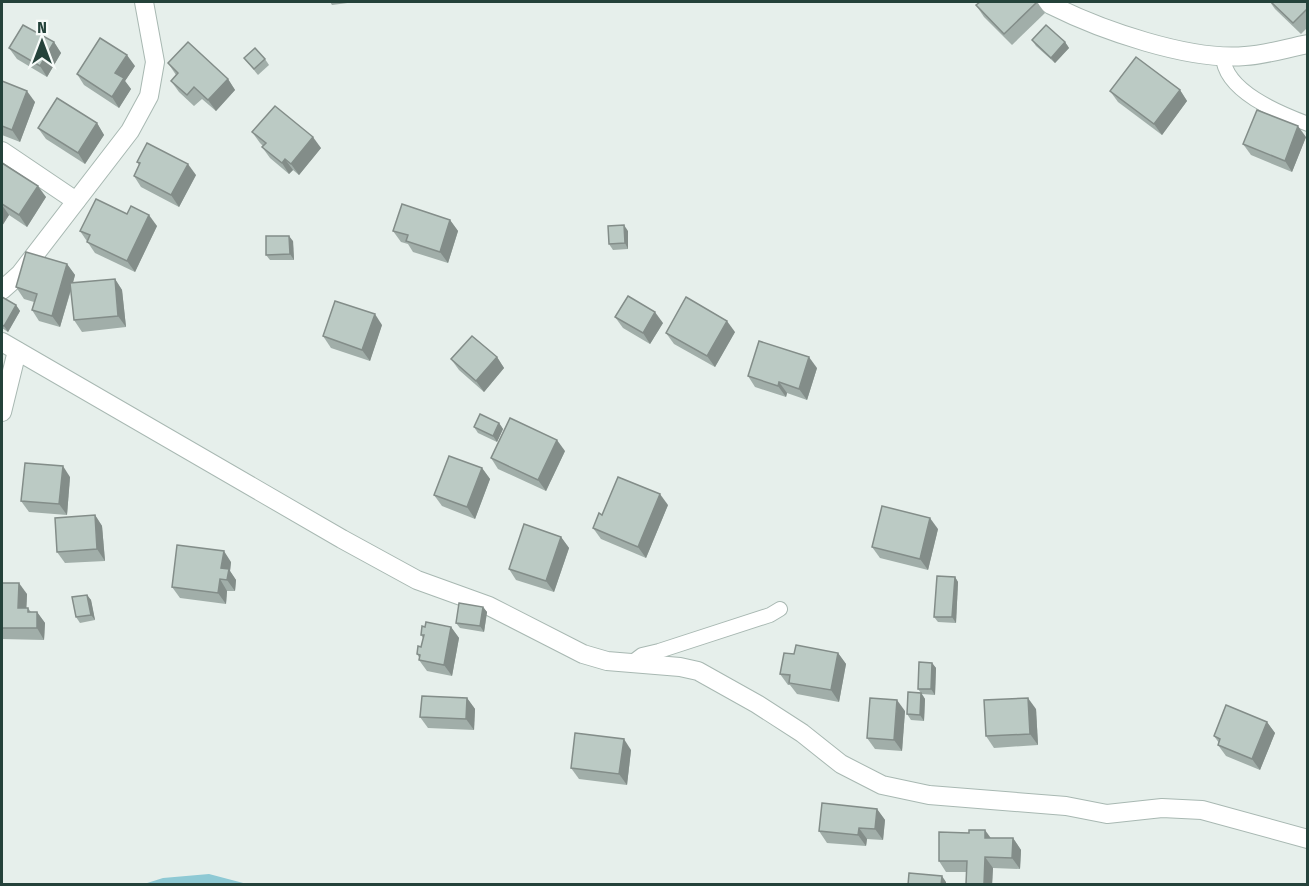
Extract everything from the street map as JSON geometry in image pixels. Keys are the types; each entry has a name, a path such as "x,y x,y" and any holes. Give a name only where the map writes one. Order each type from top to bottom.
{"street":[{"path":"2,290 20,274 130,131 149,96 155,62 144,2"},
{"path":"1047,2 1085,22 1203,55 1245,57 1308,44"},
{"path":"2,151 76,201"},
{"path":"2,412 9,346 417,580 489,606 583,654 607,661 680,667 698,671 757,704 802,733 841,764 882,785 929,795 1066,806 1107,814 1162,808 1202,810 1308,839"}],"lane":[{"path":"1223,56 1227,74 1249,96 1281,114 1308,124"},
{"path":"630,664 642,655 770,615 780,609"}],"water":[{"path":"209,874 247,884 144,884 163,878"}],"building":[{"path":"980,2 1037,2 1004,34 976,5"},
{"path":"1271,2 1308,2 1308,8 1293,23"},
{"path":"23,25 54,42 40,66 9,48"},
{"path":"1046,25 1065,42 1051,58 1032,40"},
{"path":"100,38 127,55 115,73 124,78 112,97 77,74"},
{"path":"188,42 228,79 208,100 194,87 187,95 171,81 178,73 168,63"},
{"path":"255,48 265,59 254,69 244,58"},
{"path":"1136,57 1180,90 1154,124 1110,91"},
{"path":"2,81 27,91 12,130 2,126"},
{"path":"57,98 97,123 78,153 38,128"},
{"path":"275,106 313,137 291,164 285,159 282,163 262,147 266,143 252,132"},
{"path":"1257,110 1298,126 1285,161 1243,144"},
{"path":"147,143 188,164 171,195 134,176 140,163 137,162"},
{"path":"2,163 38,186 19,215 2,204"},
{"path":"96,199 127,214 131,206 149,215 127,261 87,242 90,235 80,231"},
{"path":"402,204 450,220 440,252 406,241 408,235 393,231"},
{"path":"624,225 625,243 609,244 608,226"},
{"path":"266,236 289,236 290,254 266,255"},
{"path":"26,252 67,264 52,316 32,310 37,294 16,287"},
{"path":"115,279 118,316 74,320 70,283"},
{"path":"628,296 655,312 643,333 615,317"},
{"path":"2,297 16,305 4,326 2,325"},
{"path":"686,297 727,321 707,356 666,333"},
{"path":"335,301 375,314 362,350 323,336"},
{"path":"472,336 497,357 476,381 451,359"},
{"path":"759,341 809,357 799,389 779,382 778,386 748,376"},
{"path":"480,414 499,423 493,436 474,427"},
{"path":"510,418 557,440 538,480 491,458"},
{"path":"449,456 482,468 467,507 434,495"},
{"path":"25,463 63,466 59,504 21,501"},
{"path":"618,477 660,494 638,547 593,528 599,513 602,515"},
{"path":"882,506 930,518 920,559 872,547"},
{"path":"95,515 97,549 57,552 55,518"},
{"path":"524,524 561,537 546,581 509,569"},
{"path":"177,545 224,551 221,568 229,569 227,580 220,579 218,593 172,587"},
{"path":"937,576 955,577 952,617 934,617"},
{"path":"2,583 19,583 18,608 28,608 28,612 37,612 37,628 2,628"},
{"path":"87,595 91,615 76,617 72,597"},
{"path":"459,603 483,607 480,626 456,623"},
{"path":"426,622 451,627 444,665 419,660 418,646 421,647 424,635 421,635 422,626 425,627"},
{"path":"796,645 838,653 831,690 789,683 790,675 780,674 784,653 794,654"},
{"path":"919,662 932,663 931,689 918,689"},
{"path":"908,692 921,693 920,715 907,714"},
{"path":"422,696 467,698 466,719 420,717"},
{"path":"870,698 897,700 894,740 867,738"},
{"path":"1028,698 1030,734 986,736 984,700"},
{"path":"1226,705 1267,722 1252,759 1218,745 1220,739 1214,736"},
{"path":"575,733 624,739 619,774 571,768"},
{"path":"822,803 877,809 875,829 859,828 858,835 819,831"},
{"path":"969,830 985,830 985,838 1013,838 1012,858 985,857 984,884 966,884 967,861 939,861 939,832 969,833"},
{"path":"909,873 942,876 941,885 908,885"}]}
